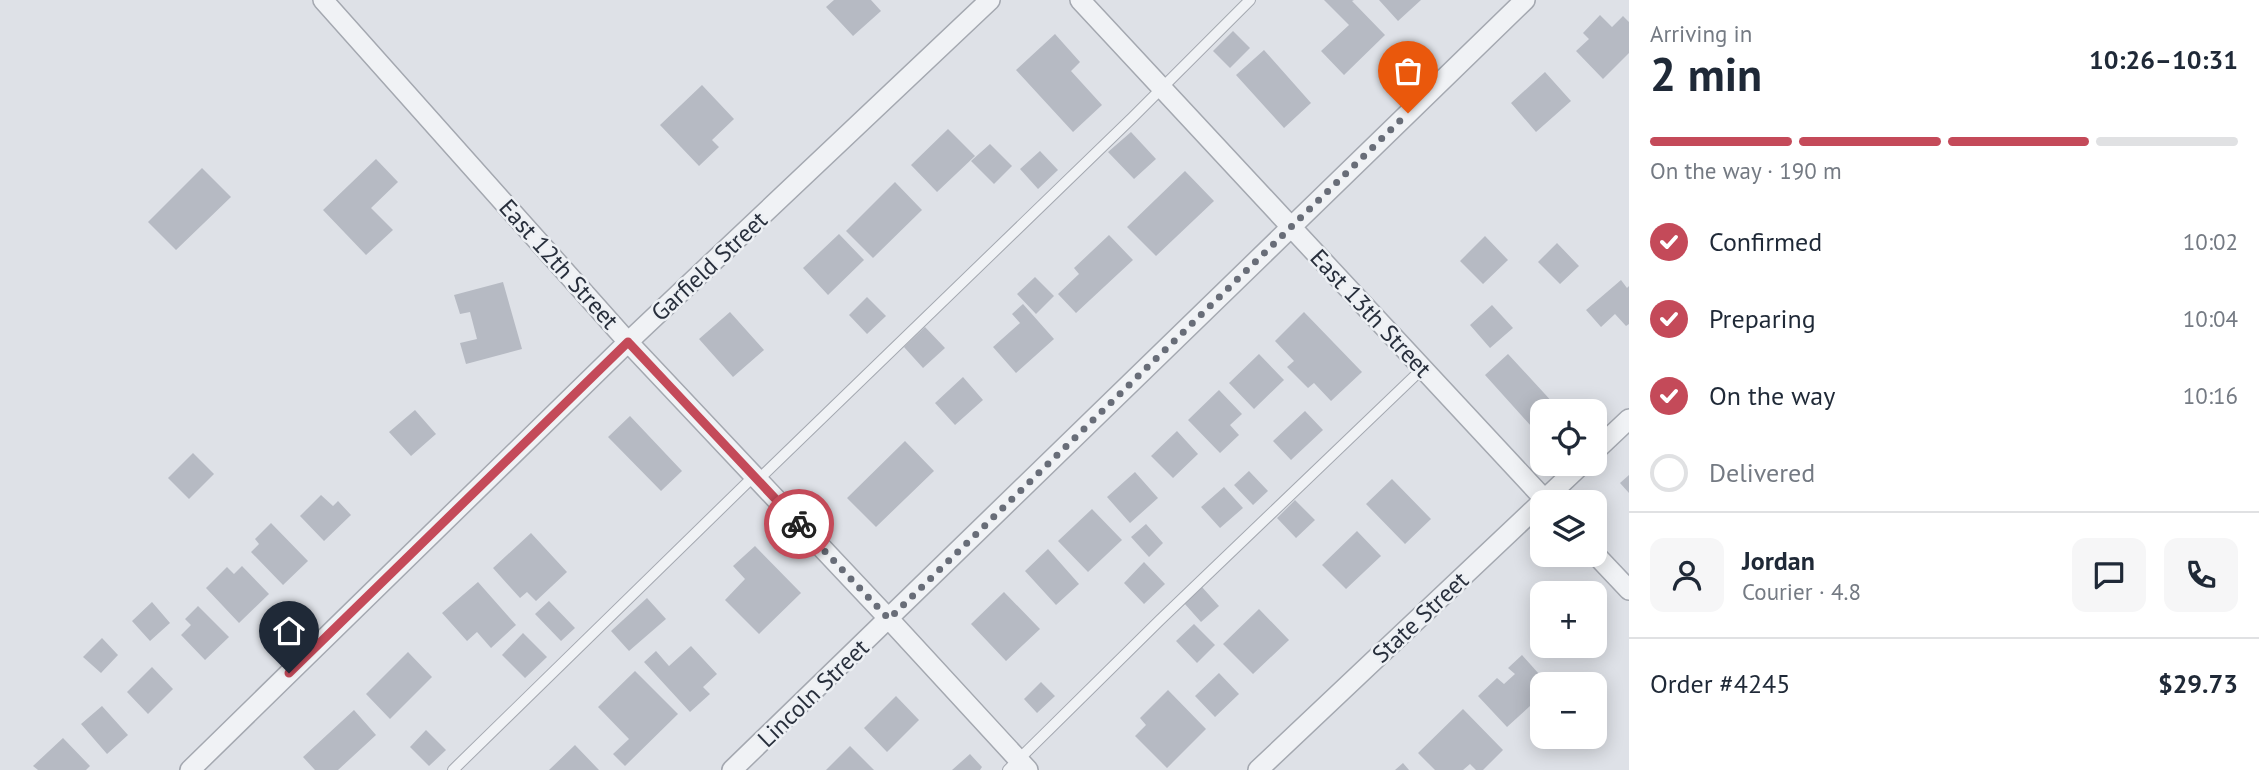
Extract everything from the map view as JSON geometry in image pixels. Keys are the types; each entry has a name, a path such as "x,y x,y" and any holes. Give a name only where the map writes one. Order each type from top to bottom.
{"street":[{"name":"East 12th Street","path":"323,0 628,342 889,619 1018,767"},
{"name":"Garfield Street","path":"190,770 628,342 990,0"},
{"name":"East 13th Street","path":"1080,0 1536,490"},
{"name":"Lincoln Street","path":"732,770 1525,0"},
{"path":"1607,440 1629,419"},
{"name":"State Street","path":"1556,490 1570,476"},
{"name":"State Street","path":"1258,770 1530,516"},
{"path":"1607,567 1629,590"}],"lane":[{"path":"453,770 1250,0"},
{"path":"1018,767 1160,620 1423,368"}],"building":[{"path":"834,0 871,0 881,11 853,36 826,7"},
{"path":"1324,0 1354,0 1352,1 1385,35 1344,75 1321,51 1349,25"},
{"path":"1379,0 1421,0 1398,21"},
{"path":"1600,15 1612,27 1623,16 1629,22 1629,53 1603,79 1576,51 1589,39 1583,33"},
{"path":"1233,31 1250,48 1230,68 1213,51"},
{"path":"1055,34 1080,62 1071,71 1102,105 1073,132 1016,70"},
{"path":"1264,50 1311,103 1284,128 1236,75"},
{"path":"1545,72 1571,101 1536,132 1511,103"},
{"path":"702,85 734,119 712,140 719,147 699,166 660,125"},
{"path":"948,129 975,156 937,192 911,165"},
{"path":"1131,132 1156,159 1134,179 1108,152"},
{"path":"990,144 1012,166 994,184 971,161"},
{"path":"1040,151 1058,170 1038,189 1020,169"},
{"path":"376,159 398,182 371,208 393,230 366,255 323,210"},
{"path":"202,168 231,197 176,250 148,222"},
{"path":"1185,171 1214,201 1156,256 1127,227"},
{"path":"895,182 922,210 873,258 846,231"},
{"path":"839,234 864,260 828,295 803,268"},
{"path":"1109,235 1133,260 1076,313 1058,294 1079,274 1074,268"},
{"path":"1485,236 1508,260 1483,284 1460,261"},
{"path":"1557,243 1579,266 1560,284 1538,262"},
{"path":"1035,277 1054,296 1036,314 1017,294"},
{"path":"1621,280 1627,288 1629,286 1629,324 1626,326 1615,314 1601,327 1586,310"},
{"path":"503,282 522,349 466,364 460,343 477,339 470,312 460,314 454,295"},
{"path":"867,297 886,316 867,334 849,315"},
{"path":"1023,304 1054,339 1016,373 993,347 1020,323 1012,314"},
{"path":"1492,305 1513,328 1490,348 1470,325"},
{"path":"730,312 764,350 733,377 699,339"},
{"path":"1304,312 1362,372 1331,401 1314,383 1308,388 1287,367 1294,361 1275,341"},
{"path":"925,327 945,348 923,368 904,347"},
{"path":"1259,354 1284,380 1254,409 1229,383"},
{"path":"1508,354 1549,399 1530,399 1530,425 1485,375"},
{"path":"963,377 983,400 955,425 935,403"},
{"path":"1219,390 1242,414 1230,425 1239,435 1220,453 1188,420"},
{"path":"415,410 436,434 411,456 389,432"},
{"path":"1305,411 1323,430 1291,460 1273,441"},
{"path":"630,416 682,471 661,491 608,437"},
{"path":"1177,431 1198,454 1173,478 1151,456"},
{"path":"905,441 934,471 876,527 847,498"},
{"path":"193,453 214,474 189,499 168,478"},
{"path":"1249,471 1268,491 1253,505 1234,485"},
{"path":"1135,472 1158,498 1130,523 1107,497"},
{"path":"1629,475 1629,493 1620,483"},
{"path":"1392,479 1431,519 1405,544 1366,504"},
{"path":"1224,487 1243,508 1220,528 1201,507"},
{"path":"321,495 333,506 338,501 351,515 324,541 300,516"},
{"path":"1295,500 1315,520 1296,538 1277,518"},
{"path":"1092,509 1122,540 1088,572 1058,541"},
{"path":"271,523 308,561 283,585 251,552 259,544 255,539"},
{"path":"1146,524 1163,543 1149,557 1131,537"},
{"path":"1357,531 1381,556 1346,589 1322,565"},
{"path":"531,533 567,572 536,601 527,592 520,598 493,568"},
{"path":"755,546 801,593 759,634 725,600 745,579 733,566"},
{"path":"1048,549 1079,584 1056,605 1025,571"},
{"path":"1144,562 1165,584 1144,604 1124,583"},
{"path":"242,566 269,594 239,623 206,588 227,567 234,574"},
{"path":"478,582 516,625 491,648 477,632 467,641 442,613"},
{"path":"1202,587 1219,606 1201,622 1184,603"},
{"path":"1004,592 1040,629 1006,661 971,624"},
{"path":"647,598 666,619 629,651 611,631"},
{"path":"549,601 575,628 561,641 535,614"},
{"path":"152,602 170,623 150,641 132,621"},
{"path":"198,606 229,637 205,660 181,635 191,625 185,619"},
{"path":"1259,609 1289,640 1253,674 1223,644"},
{"path":"1194,624 1215,645 1197,663 1176,641"},
{"path":"523,633 547,657 525,678 502,655"},
{"path":"102,638 118,655 101,673 83,657"},
{"path":"691,646 717,674 703,687 710,694 690,712 644,662 656,651 669,666"},
{"path":"408,652 432,677 390,719 366,694"},
{"path":"1522,655 1537,672 1530,672 1530,706 1507,727 1478,696 1497,678 1504,684 1515,674 1508,668"},
{"path":"152,667 173,689 148,714 127,692"},
{"path":"635,671 678,714 625,766 613,754 629,739 598,707"},
{"path":"1219,673 1239,694 1215,717 1195,696"},
{"path":"1041,682 1055,696 1037,713 1024,699"},
{"path":"1168,690 1206,729 1167,768 1135,736 1146,725 1140,718"},
{"path":"896,696 919,720 887,752 864,728"},
{"path":"102,706 128,735 107,754 81,724"},
{"path":"1463,709 1503,750 1483,770 1476,770 1470,764 1463,770 1435,770 1418,753"},
{"path":"354,710 376,735 338,770 315,770 303,757"},
{"path":"426,730 446,750 429,766 410,747"},
{"path":"63,738 90,766 86,770 38,770 33,766"},
{"path":"575,745 599,770 549,770"},
{"path":"850,746 874,770 826,770"},
{"path":"970,754 982,767 980,770 952,770"},
{"path":"1403,763 1409,770 1395,770"}],"way so far":[{"path":"799,524 889,619 1408,113"}],"route":[{"path":"289,673 628,342 799,524"}]}
